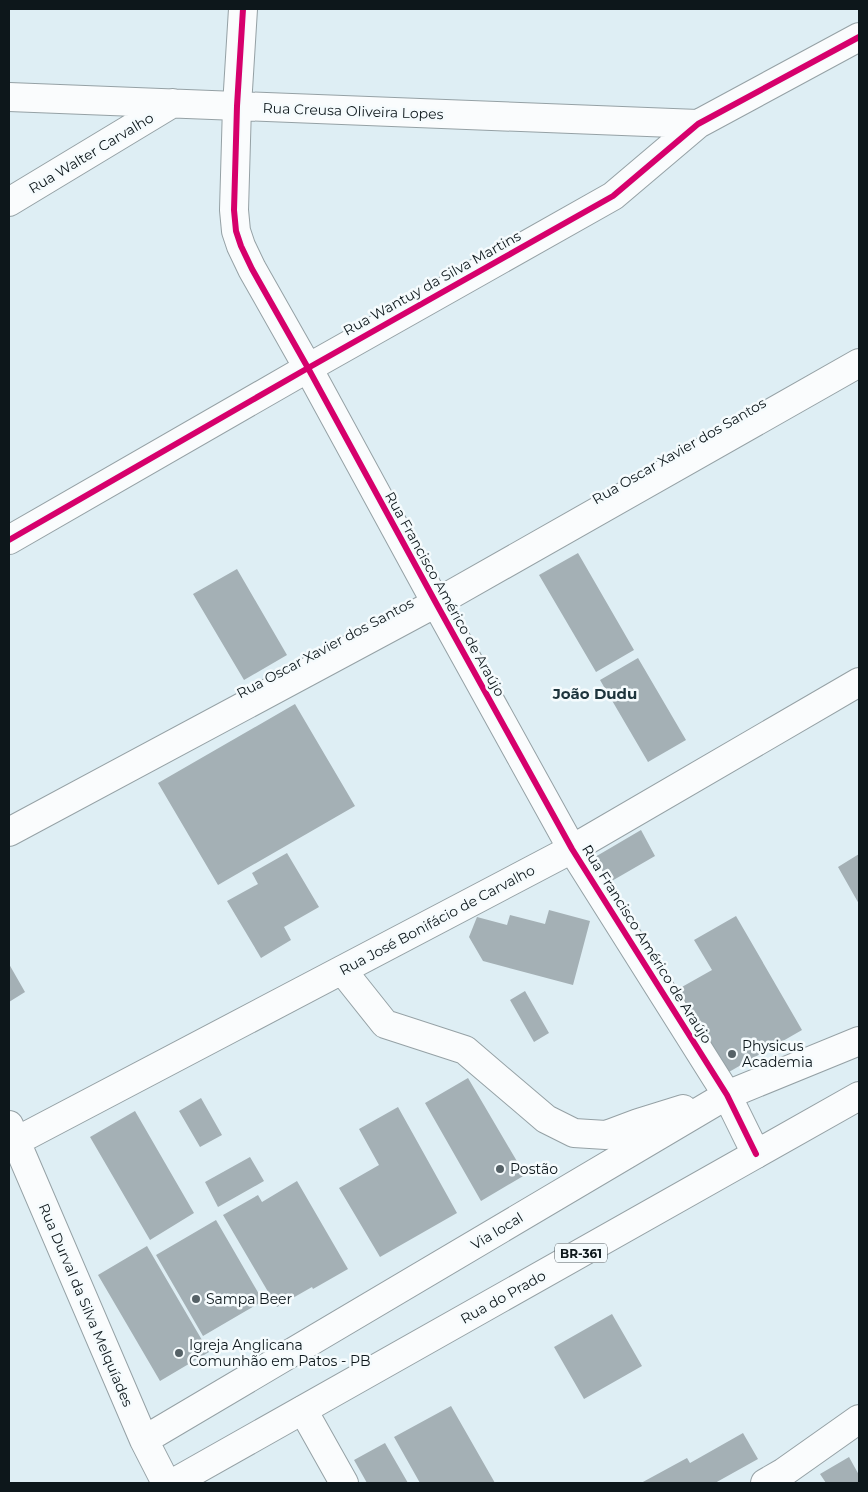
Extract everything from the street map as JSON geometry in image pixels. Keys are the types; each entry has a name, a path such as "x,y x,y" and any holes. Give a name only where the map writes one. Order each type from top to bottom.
{"street":[{"name":"Rua Francisco Américo de Araújo","path":"243,9 234,210 236,231 252,269 572,850 727,1095 756,1154"},
{"name":"Rua Wantuy da Silva Martins","path":"9,540 613,196 698,124 859,36"},
{"name":"Rua Creusa Oliveira Lopes","path":"9,96 698,124"},
{"name":"Rua Walter Carvalho","path":"9,202 173,103"},
{"name":"Rua Oscar Xavier dos Santos","path":"9,832 436,604 859,363"},
{"name":"Rua José Bonifácio de Carvalho","path":"11,1137 342,970 572,850 859,682"},
{"path":"342,970 385,1024 465,1050 546,1119 574,1133 606,1135 727,1095"},
{"name":"Via local","path":"144,1440 727,1095 859,1041"},
{"name":"Rua do Prado","path":"173,1483 859,1096"},
{"name":"Rua Durval da Silva Melquíades","path":"11,1137 144,1440 166,1483"},
{"path":"303,1410 344,1483"},
{"path":"765,1483 784,1472 859,1419"}],"building":[{"path":"578,553 634,650 596,672 539,575"},
{"path":"237,569 287,655 244,680 193,594"},
{"path":"638,658 686,740 648,762 600,680"},
{"path":"295,704 355,806 218,885 158,783"},
{"path":"641,830 655,856 610,882 595,857"},
{"path":"287,853 319,907 284,927 291,940 261,958 227,901 258,884 252,873"},
{"path":"859,854 859,904 838,867"},
{"path":"549,910 590,921 573,985 483,961 469,937 477,917 507,925 510,915 545,924"},
{"path":"736,916 802,1030 722,1076 673,992 712,970 694,940"},
{"path":"9,964 25,992 9,1002"},
{"path":"525,991 549,1033 534,1042 510,1000"},
{"path":"468,1078 525,1175 481,1201 425,1103"},
{"path":"201,1098 222,1135 200,1147 179,1111"},
{"path":"398,1107 457,1213 380,1257 339,1188 379,1165 359,1129"},
{"path":"135,1111 194,1213 150,1240 90,1137"},
{"path":"250,1157 264,1181 218,1207 205,1182"},
{"path":"297,1181 348,1269 277,1307 223,1215 258,1195 262,1202"},
{"path":"216,1220 263,1301 203,1336 156,1255"},
{"path":"147,1246 209,1352 160,1381 98,1275"},
{"path":"612,1314 642,1366 584,1399 554,1347"},
{"path":"451,1406 495,1483 420,1483 394,1437"},
{"path":"743,1433 758,1459 715,1483 641,1483 687,1458 690,1463"},
{"path":"385,1443 408,1483 367,1483 354,1460"},
{"path":"849,1457 859,1475 859,1483 826,1483 820,1474"}],"cycle path":[{"path":"243,9 237,106 234,210 236,231 241,246 572,849 727,1095 756,1154"},
{"path":"9,540 613,196 698,124 859,37"}],"place":[{"name":"Physicus Academia","path":"732,1054"},
{"name":"Postão","path":"500,1169"},
{"name":"Sampa Beer","path":"196,1299"},
{"name":"Igreja Anglicana Comunhão em Patos - PB","path":"179,1353"}],"district":[{"name":"João Dudu","path":"595,693"}]}
